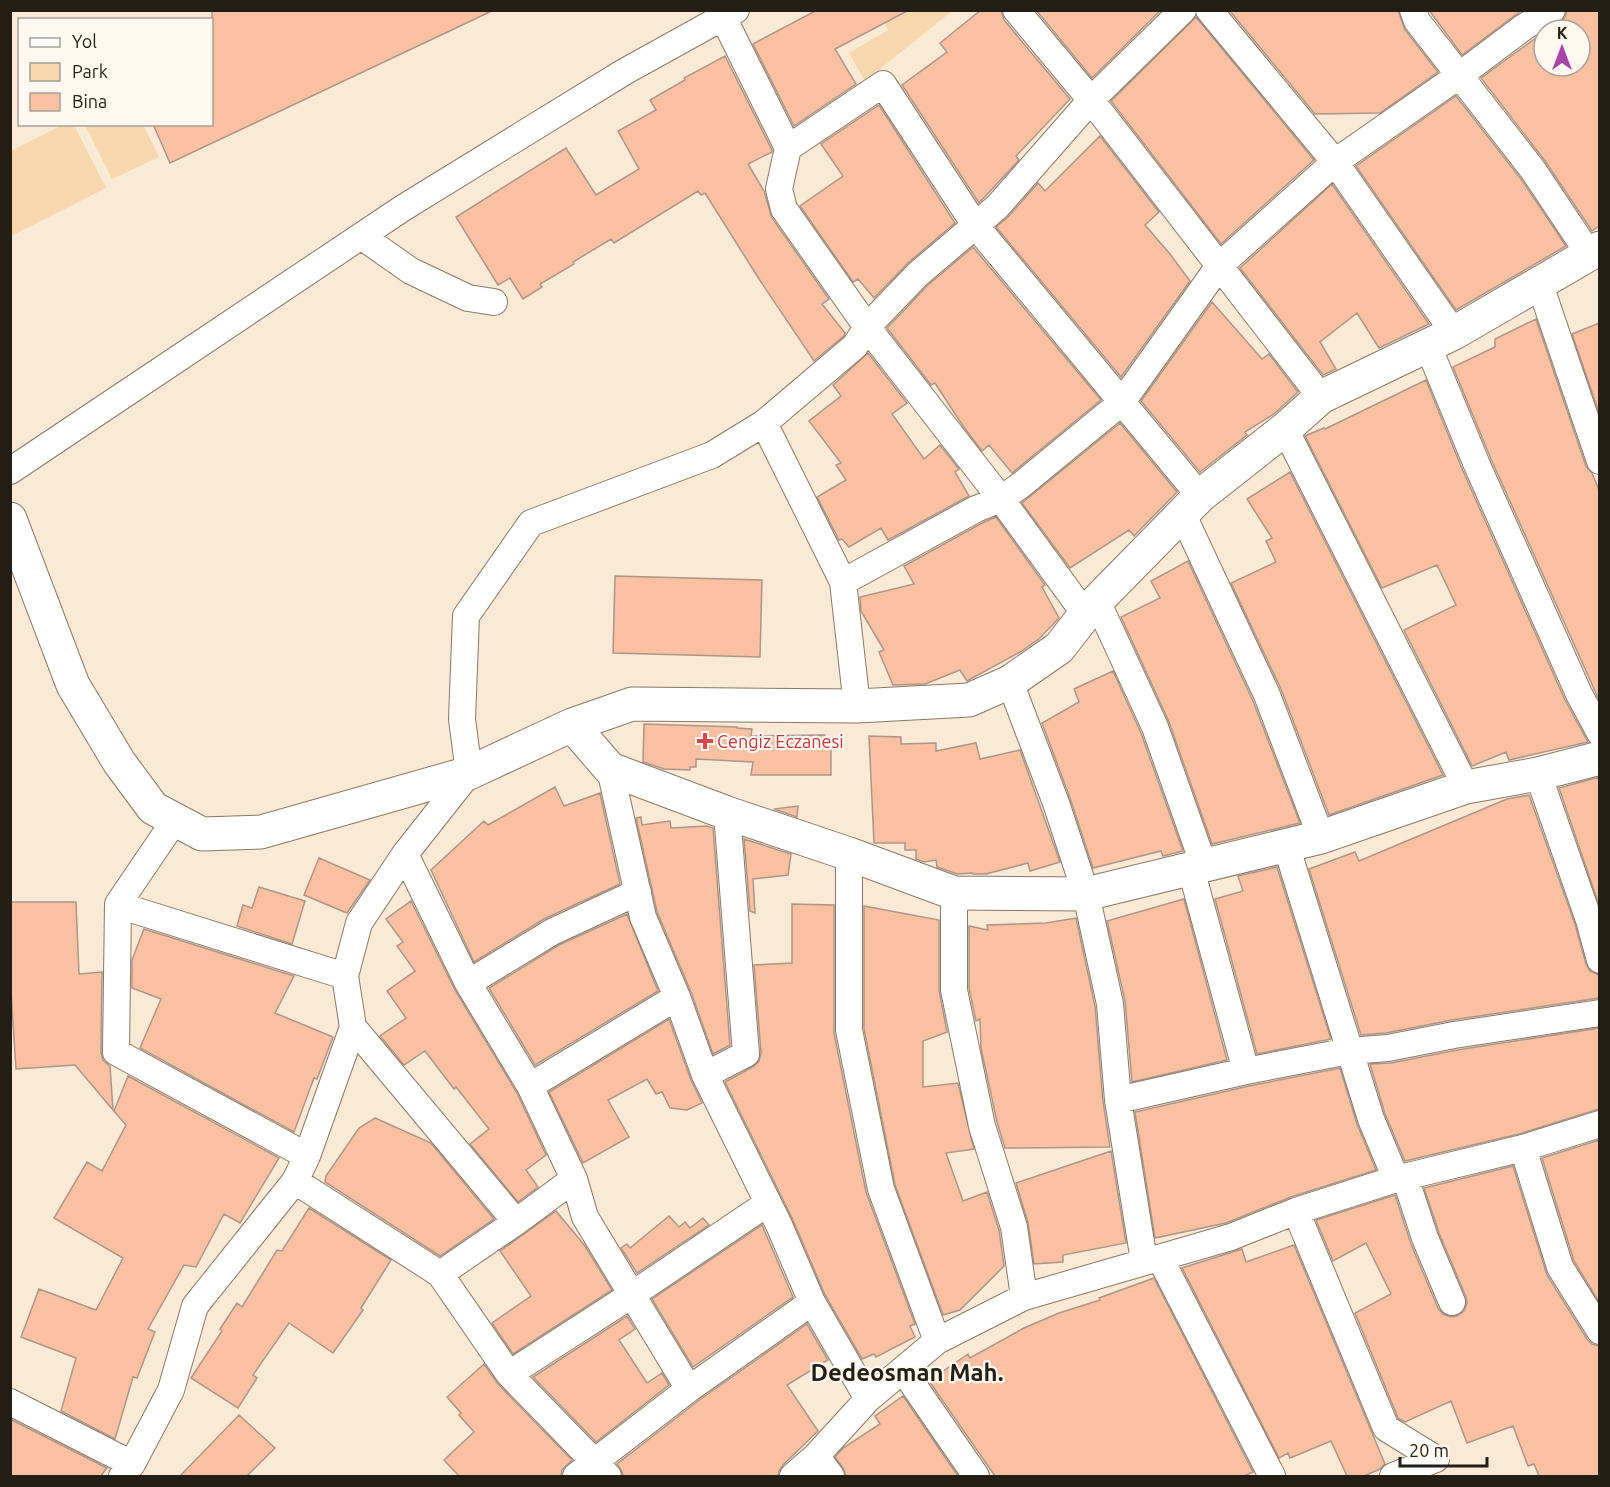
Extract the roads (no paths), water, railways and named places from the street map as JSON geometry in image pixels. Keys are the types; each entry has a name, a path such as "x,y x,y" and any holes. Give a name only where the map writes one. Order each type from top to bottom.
{"street":[{"path":"1016,10 1092,99 1321,397"},
{"path":"10,1402 127,1470 171,1390 195,1306 295,1182 307,1156 353,1027 345,976 358,923 405,854 469,773 462,719 466,616 531,523 712,455 764,423 855,346 867,327 918,274 997,207 1092,99 1183,10"},
{"path":"1209,10 1335,162 1441,339 1482,476 1599,733"},
{"path":"10,519 73,685 118,762 153,808 202,834 261,832 469,773 572,725 632,704 857,706 969,700 1010,682 1059,648 1091,608 1191,505 1321,397 1441,339 1594,251 1417,21 1413,10"},
{"path":"843,582 976,509 1000,499 1021,485 1122,402 1219,266 1335,162 1460,75 1524,27 1552,10"},
{"path":"10,471 403,208 624,72 730,14 788,148 779,189 784,209 867,327 1000,499 1091,608 1155,727 1198,868 1246,1071"},
{"path":"788,148 883,84 975,225 1122,402 1191,505 1321,837"},
{"path":"361,236 411,271 468,298 494,302"},
{"path":"1539,282 1599,461"},
{"path":"764,423 843,582 857,706"},
{"path":"1285,429 1466,788"},
{"path":"1010,682 1056,803 1086,894 1110,1004 1118,1100 1152,1260 1272,1476"},
{"path":"572,725 610,769 643,916 677,997 705,1075 768,1203 812,1302 868,1399"},
{"path":"610,769 954,893 1086,894 1321,837 1466,788 1538,774 1599,758"},
{"path":"1538,774 1589,920 1599,960"},
{"path":"705,1075 746,1054 727,813"},
{"path":"175,820 118,905 116,1052 307,1156"},
{"path":"1286,845 1371,1119 1401,1178 1452,1302"},
{"path":"405,854 468,983 530,1086 574,1179 585,1217 689,1389"},
{"path":"849,854 849,1030 881,1189 937,1341"},
{"path":"468,983 552,932 638,892"},
{"path":"954,893 954,990 982,1126 1014,1227 1024,1297"},
{"path":"118,905 345,976"},
{"path":"530,1086 677,997"},
{"path":"1118,1100 1246,1071 1349,1052 1388,1048 1455,1035 1599,1013"},
{"path":"353,1027 516,1222"},
{"path":"793,1476 816,1456 868,1399 937,1341 1024,1297 1231,1237 1296,1210 1401,1178 1523,1148 1599,1124"},
{"path":"1523,1148 1560,1267 1599,1330"},
{"path":"440,1274 574,1179"},
{"path":"295,1182 440,1274 509,1374 593,1471 689,1389 812,1302"},
{"path":"509,1374 768,1203"},
{"path":"1296,1210 1386,1428 1438,1467"},
{"path":"903,1370 976,1476"},
{"path":"816,1456 831,1476"},
{"path":"1393,1476 1438,1467"}],"place":[{"name":"Cengiz Eczanesi","path":"705,741"}],"district":[{"name":"Dedeosman Mah.","path":"907,1372"}]}
